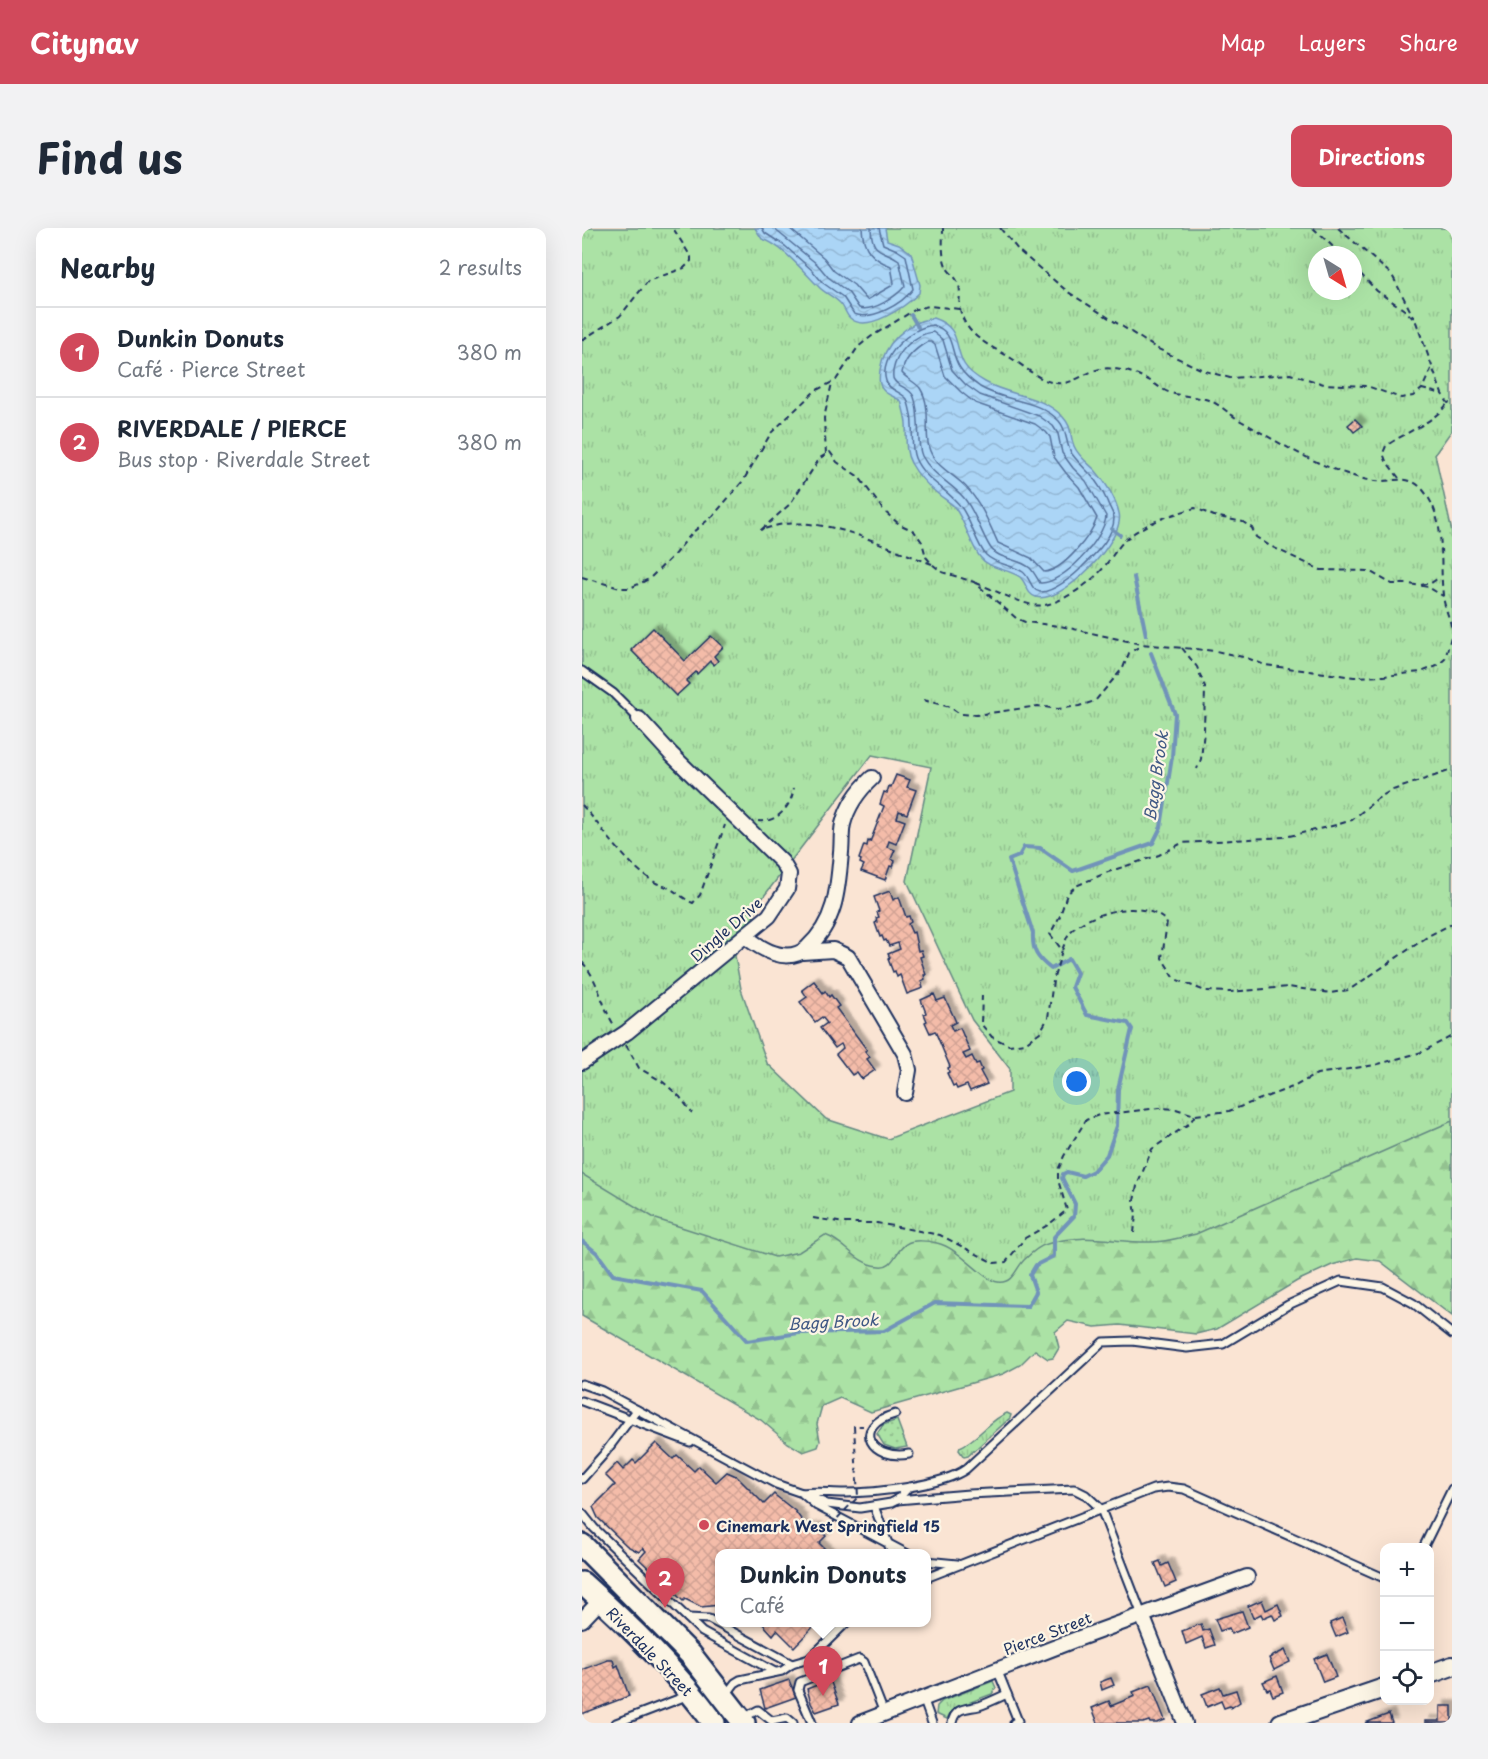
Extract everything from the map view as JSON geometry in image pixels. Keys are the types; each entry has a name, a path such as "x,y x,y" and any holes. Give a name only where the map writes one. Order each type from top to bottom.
{"main road":[{"name":"Riverdale Street","path":"582,1545 590,1557 677,1640 742,1721"},
{"name":"Riverdale Street","path":"582,1583 658,1656 714,1723"},
{"path":"1434,1674 1452,1666"},
{"path":"1281,1723 1380,1689"}],"street":[{"name":"Dingle Drive","path":"582,1062 627,1032 769,916 787,889 789,874 782,862 671,754 639,719"},
{"path":"802,952 819,936 830,918 838,877 843,824 852,800 872,778"},
{"path":"745,936 760,948 780,955 833,950 848,957 905,1054 909,1070 905,1093"},
{"name":"Pierce Street","path":"860,1723 997,1669 1247,1577"},
{"path":"582,1620 601,1600"},
{"path":"1142,1615 1185,1723"},
{"path":"1434,1676 1452,1676"}],"lane":[{"path":"582,671 614,693 639,719"},
{"path":"802,1493 812,1491 845,1493 909,1487 946,1480 962,1472 1103,1342 1132,1341 1187,1348 1223,1344 1288,1305 1341,1281 1383,1287 1413,1303 1452,1334"},
{"path":"582,1383 602,1391 776,1484 827,1504 842,1507 874,1506 897,1500 1074,1489 1086,1495 1101,1509 1142,1615"},
{"path":"582,1401 712,1451"},
{"path":"582,1479 637,1410"},
{"path":"895,1414 877,1420 870,1429 870,1438 878,1449 887,1454 898,1456 909,1454"},
{"path":"897,1500 909,1487"},
{"path":"931,1576 1153,1489 1177,1487 1380,1576"},
{"path":"1425,1543 1452,1489"},
{"path":"802,1493 817,1506 898,1549"},
{"path":"874,1506 890,1549"},
{"path":"582,1513 594,1528 705,1635 775,1672"},
{"path":"931,1561 961,1564"},
{"path":"688,1618 709,1619 715,1622"},
{"path":"724,1627 792,1664"},
{"path":"725,1697 740,1680 775,1672 808,1659 842,1627"},
{"path":"812,1723 798,1690 800,1682 859,1659 864,1662 884,1713"},
{"path":"997,1669 1018,1721 1014,1723"},
{"path":"616,1723 692,1694"},
{"path":"951,1723 957,1711 1007,1694"},
{"path":"923,1698 932,1723"},
{"path":"742,1721 758,1710 772,1721 787,1718 793,1723"}],"path":[{"path":"582,340 620,316 648,281 684,268 691,261 691,256 673,228"},
{"path":"943,228 943,254 947,267 958,282 960,309 971,333 981,343 995,348 1038,377 1057,383 1068,382 1099,369 1131,373 1149,380 1168,393 1210,401 1248,425 1335,470 1370,481 1389,481 1400,478 1413,482 1423,490 1438,523 1442,547 1443,596 1452,631 1445,659 1437,666 1421,672 1354,676 1303,671 1265,665 1216,651 1142,645 1060,626 1025,622 1016,618 974,582"},
{"path":"1000,228 1019,250 1068,292 1156,348 1205,371 1230,378 1290,374 1324,384 1367,386 1401,398 1413,396 1422,389 1432,367"},
{"path":"1313,228 1332,246"},
{"path":"1338,228 1392,275 1416,322 1442,393 1450,402 1430,420 1386,446 1383,453 1386,461 1400,478"},
{"path":"1362,275 1377,291 1406,311 1416,322"},
{"path":"582,577 620,588 630,588 649,579 673,556 693,532 712,516 743,481 771,433 815,391 832,383 843,372 858,347 897,318 916,309 929,306 960,309"},
{"path":"826,454 824,418 832,383"},
{"path":"1422,389 1442,393"},
{"path":"932,564 847,532 813,525 783,524 761,530 790,504 820,458 830,452 837,462 859,477 884,511 899,524 914,531 922,542 926,557 942,572 1034,606 1053,604 1071,594 1103,569 1113,553 1129,536 1161,519 1195,508 1214,516 1244,522 1252,528 1256,537 1270,546 1321,570 1369,571 1392,584 1428,587 1443,596"},
{"path":"1418,585 1431,583 1442,575"},
{"path":"1449,613 1452,616"},
{"path":"923,700 950,707 960,714 976,715 1038,706 1058,709 1079,706 1095,701 1123,668 1129,653 1142,645"},
{"path":"1182,648 1197,667 1205,687 1204,731 1201,759 1197,769"},
{"path":"1062,952 1050,934 1060,916 1067,894 1076,886 1108,872 1159,855 1182,843 1285,837 1336,825 1352,820 1390,791 1452,770"},
{"path":"582,805 620,850 641,870 656,882 693,903 700,895 726,821 740,815 752,821 767,822 782,813 792,800 794,788"},
{"path":"982,994 981,1024 992,1037 1008,1045 1025,1043 1040,1032 1048,1018 1055,973 1068,934 1086,920 1102,913 1146,910 1159,914 1167,922 1162,958 1175,979 1205,991 1230,992 1288,987 1331,993 1349,990 1430,935 1452,924"},
{"path":"813,1218 845,1223 877,1223 940,1235 993,1263 1006,1262 1025,1238 1048,1225 1067,1210 1058,1180 1058,1170 1064,1155 1086,1120 1101,1114 1139,1109 1176,1110 1195,1115 1229,1111 1294,1086 1317,1074 1375,1065 1422,1052 1452,1036"},
{"path":"1134,1233 1136,1215 1134,1201 1137,1186 1152,1149 1190,1123 1195,1115"},
{"path":"823,1533 858,1497 854,1426 863,1425"}],"green space":[{"path":"582,228 1452,228 1452,430 1435,454 1452,532 1452,1148 1175,1281 894,1289 582,1210","holes":["872,755 931,767 907,881 972,1020 1010,1069 1010,1092 888,1139 826,1119 767,1063 741,989 735,956 761,900"]},
{"path":"1452,1121 1452,1316 1380,1261 1357,1258 1332,1265 1297,1281 1217,1329 1196,1334 1120,1325 1095,1327 1068,1321 1055,1332 1059,1348 1053,1358 1048,1359 1035,1350 1020,1365 1003,1374 871,1412 840,1398 822,1406 817,1424 820,1441 818,1447 803,1452 788,1443 761,1420 582,1316 582,1174 656,1219 775,1257 799,1252 825,1235 863,1261 884,1266 891,1262 906,1244 913,1241 926,1241 946,1246 985,1276 1003,1282 1014,1275 1029,1255 1044,1245 1086,1238 1157,1242 1196,1234"},
{"path":"1007,1413 1011,1415 1010,1418 968,1456 964,1457 959,1450 960,1447"},
{"path":"897,1420 907,1447 895,1449 884,1445 877,1434 883,1425"},
{"path":"993,1681 996,1688 992,1694 955,1708 947,1719 936,1714 937,1706 942,1701"}],"water":[{"path":"755,228 885,228 887,240 899,244 911,253 920,285 919,293 896,311 876,321 857,322 850,318 842,305 820,288 784,252 762,239"},
{"path":"933,318 942,322 953,332 964,364 976,376 994,387 1046,404 1063,417 1070,428 1076,450 1099,474 1113,496 1118,508 1119,524 1113,538 1090,568 1061,591 1047,597 1033,596 1020,577 984,561 977,552 955,508 927,484 909,458 905,414 901,401 883,390 880,370 886,351 898,335 914,324"}],"building":[{"path":"1355,419 1362,426 1354,432 1348,425"},
{"path":"653,628 685,661 711,636 723,647 714,656 718,661 714,665 710,661 697,674 696,672 686,681 689,684 676,696 631,650"},
{"path":"896,775 910,780 907,787 916,790 907,814 899,811 897,818 905,821 896,844 889,841 887,847 895,850 891,859 895,861 893,867 890,866 885,880 861,871 864,865 859,859 864,845 867,846 868,841 870,842 884,806 880,804 884,792 887,793"},
{"path":"890,891 893,900 899,897 906,917 909,916 911,922 908,924 912,933 914,932 918,951 921,950 923,956 920,957 926,975 921,981 923,988 907,994 900,975 897,977 895,971 893,972 888,959 890,958 888,954 900,949 898,943 889,946 882,936 880,937 875,923 876,918 879,917 877,912 879,911 874,897"},
{"path":"814,981 823,993 825,991 829,997 831,995 839,1006 836,1008 867,1050 865,1051 870,1057 867,1059 875,1070 862,1079 857,1072 852,1075 836,1054 843,1048 841,1044 835,1048 820,1028 827,1023 822,1017 815,1022 800,1002 807,997 802,990"},
{"path":"934,994 937,1001 945,998 956,1022 950,1025 953,1031 960,1028 970,1051 963,1054 966,1059 972,1056 976,1064 979,1063 982,1070 980,1071 987,1084 970,1091 967,1085 957,1089 955,1085 953,1086 947,1073 950,1067 935,1031 930,1033 925,1022 927,1021 924,1014 926,1013 921,1000"},
{"name":"Cinemark West Springfield 15","path":"656,1443 673,1459 677,1455 694,1471 699,1466 716,1482 727,1472 736,1476 764,1504 774,1494 795,1511 806,1529 816,1527 826,1536 819,1543 825,1549 715,1549 715,1606 701,1607 685,1599 683,1601 639,1559 646,1551 643,1548 639,1552 627,1546 598,1518 593,1507 615,1485 605,1475 617,1463 623,1470 633,1460 636,1463"},
{"path":"1160,1561 1162,1566 1168,1563 1176,1582 1165,1587 1155,1563"},
{"path":"1262,1600 1266,1610 1278,1604 1283,1616 1275,1620 1272,1614 1263,1618 1261,1614 1253,1618 1248,1606"},
{"path":"1242,1611 1248,1627 1231,1634 1229,1628 1220,1631 1215,1619"},
{"path":"1342,1618 1348,1632 1336,1637 1330,1623"},
{"path":"1201,1624 1203,1631 1209,1629 1215,1645 1206,1648 1202,1637 1186,1644 1182,1631"},
{"path":"766,1627 813,1627 794,1647 777,1630 773,1635"},
{"path":"1285,1650 1290,1662 1274,1670 1269,1658"},
{"path":"1327,1654 1336,1677 1323,1682 1314,1659"},
{"path":"613,1660 615,1667 618,1665 629,1696 582,1714 582,1670"},
{"path":"1277,1676 1283,1692 1273,1696 1263,1682"},
{"path":"1111,1678 1114,1685 1102,1690 1100,1682"},
{"path":"789,1680 796,1697 765,1708 760,1690"},
{"path":"830,1680 839,1704 816,1712 807,1689"},
{"path":"1151,1685 1165,1720 1157,1723 1149,1721 1098,1723 1092,1708 1109,1701 1111,1706 1135,1696 1133,1692"},
{"path":"1220,1687 1223,1694 1236,1690 1240,1702 1231,1708 1230,1706 1224,1708 1221,1701 1207,1707 1202,1694"},
{"path":"1440,1706 1452,1706 1452,1723 1425,1723 1425,1721 1440,1721"},
{"path":"1389,1714 1392,1723 1365,1723"}],"waterway":[{"name":"Bagg Brook","path":"911,315 918,327"},
{"name":"Bagg Brook","path":"1112,529 1120,535"},
{"name":"Bagg Brook","path":"1134,577 1146,635"},
{"name":"Bagg Brook","path":"582,1241 597,1253 613,1275 702,1291 747,1341 799,1333 884,1331 935,1303 1028,1306 1036,1292 1030,1275 1036,1265 1054,1256 1054,1237 1074,1216 1075,1204 1062,1178 1063,1174 1067,1172 1083,1176 1093,1171 1107,1155 1117,1126 1118,1089 1132,1029 1128,1023 1087,1015 1072,987 1077,973 1069,959 1051,969 1039,958 1033,945 1033,933 1009,860 1019,856 1024,847 1040,848 1073,871 1153,843 1161,827 1172,757 1175,714 1151,653"}],"place":[{"name":"Cinemark West Springfield 15","path":"704,1525"},
{"name":"RIVERDALE / PIERCE","path":"665,1608"},
{"name":"Dunkin Donuts","path":"823,1696"}]}
